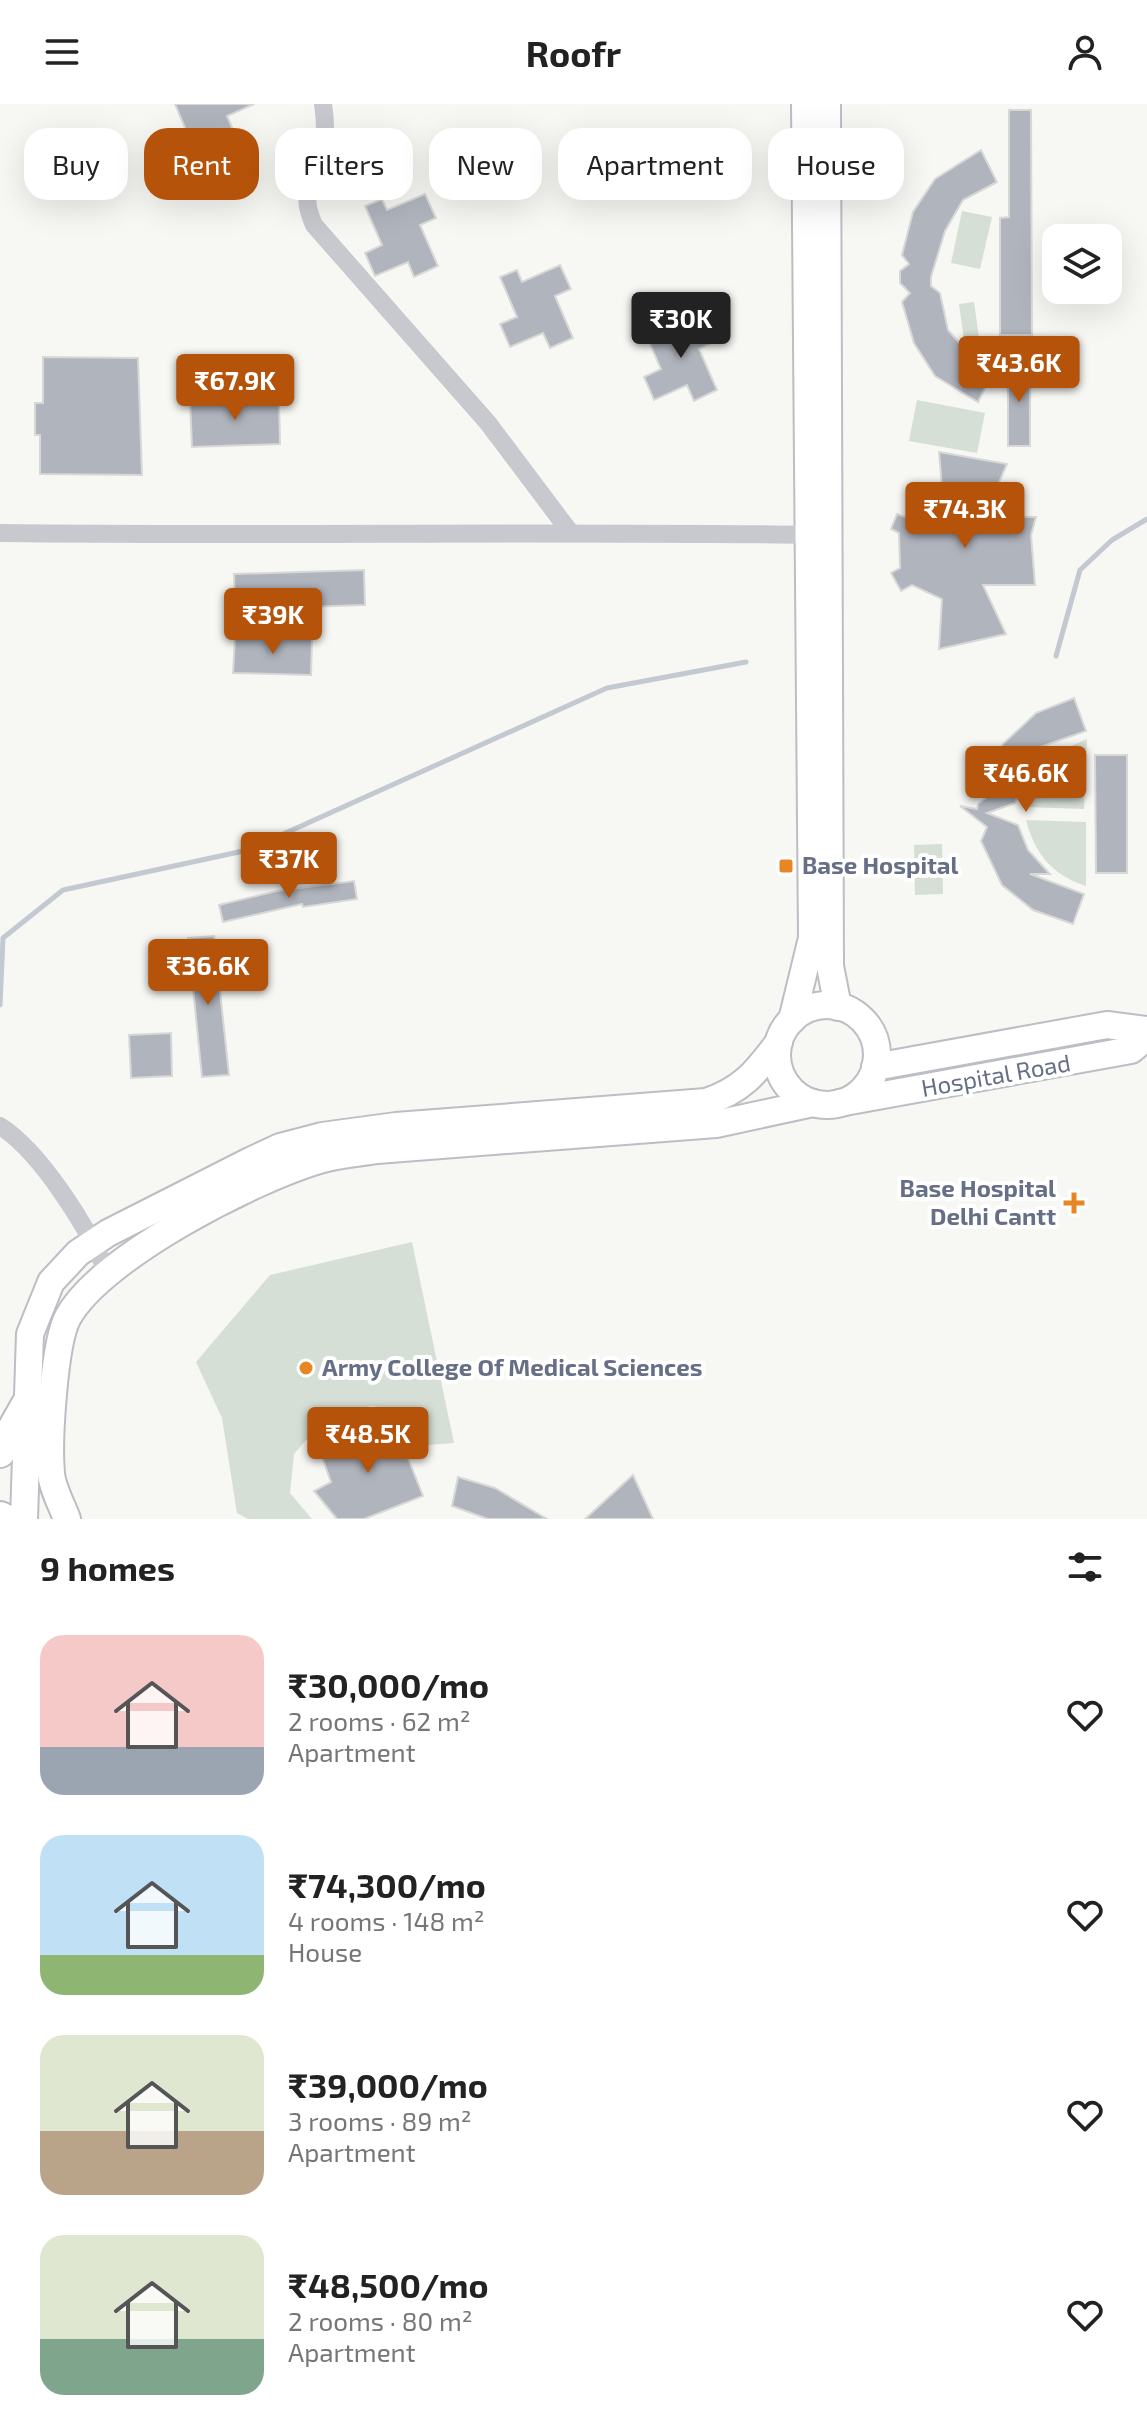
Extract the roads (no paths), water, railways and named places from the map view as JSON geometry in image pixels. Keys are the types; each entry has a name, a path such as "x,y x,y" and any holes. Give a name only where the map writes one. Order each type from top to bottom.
{"main road":[{"path":"0,1452 27,1404"}],"street":[{"path":"323,104 324,150 306,192 307,208 314,225 488,423 570,532"},
{"path":"805,104 830,966 838,1007"},
{"path":"24,1519 30,1334 51,1282 78,1253 94,1242 280,1147 322,1136 396,1126 706,1102 732,1094 754,1074 785,1031 813,1007 838,1007 860,1018 868,1027 874,1040 875,1067 862,1091 826,1103 802,1098 783,1080 779,1068 785,1031 812,938 827,104"},
{"path":"0,533 819,535"},
{"name":"Hospital Road","path":"875,1067 1107,1025 1147,1030"},
{"name":"Hospital Road","path":"67,1519 51,1475 57,1353 67,1317 107,1272 204,1211 263,1182 323,1159 377,1150 716,1124 1131,1050 1147,1037"},
{"path":"0,1126 13,1134 59,1189 94,1242 107,1272"}],"waterway":[{"path":"1056,656 1080,570 1112,540 1147,519"},
{"path":"0,1005 3,938 63,890 248,850 607,688 746,662"}],"place":[{"name":"Base Hospital","path":"786,866"},
{"name":"Base Hospital Delhi Cantt","path":"1074,1203"},
{"name":"Army College Of Medical Sciences","path":"306,1368"}]}
